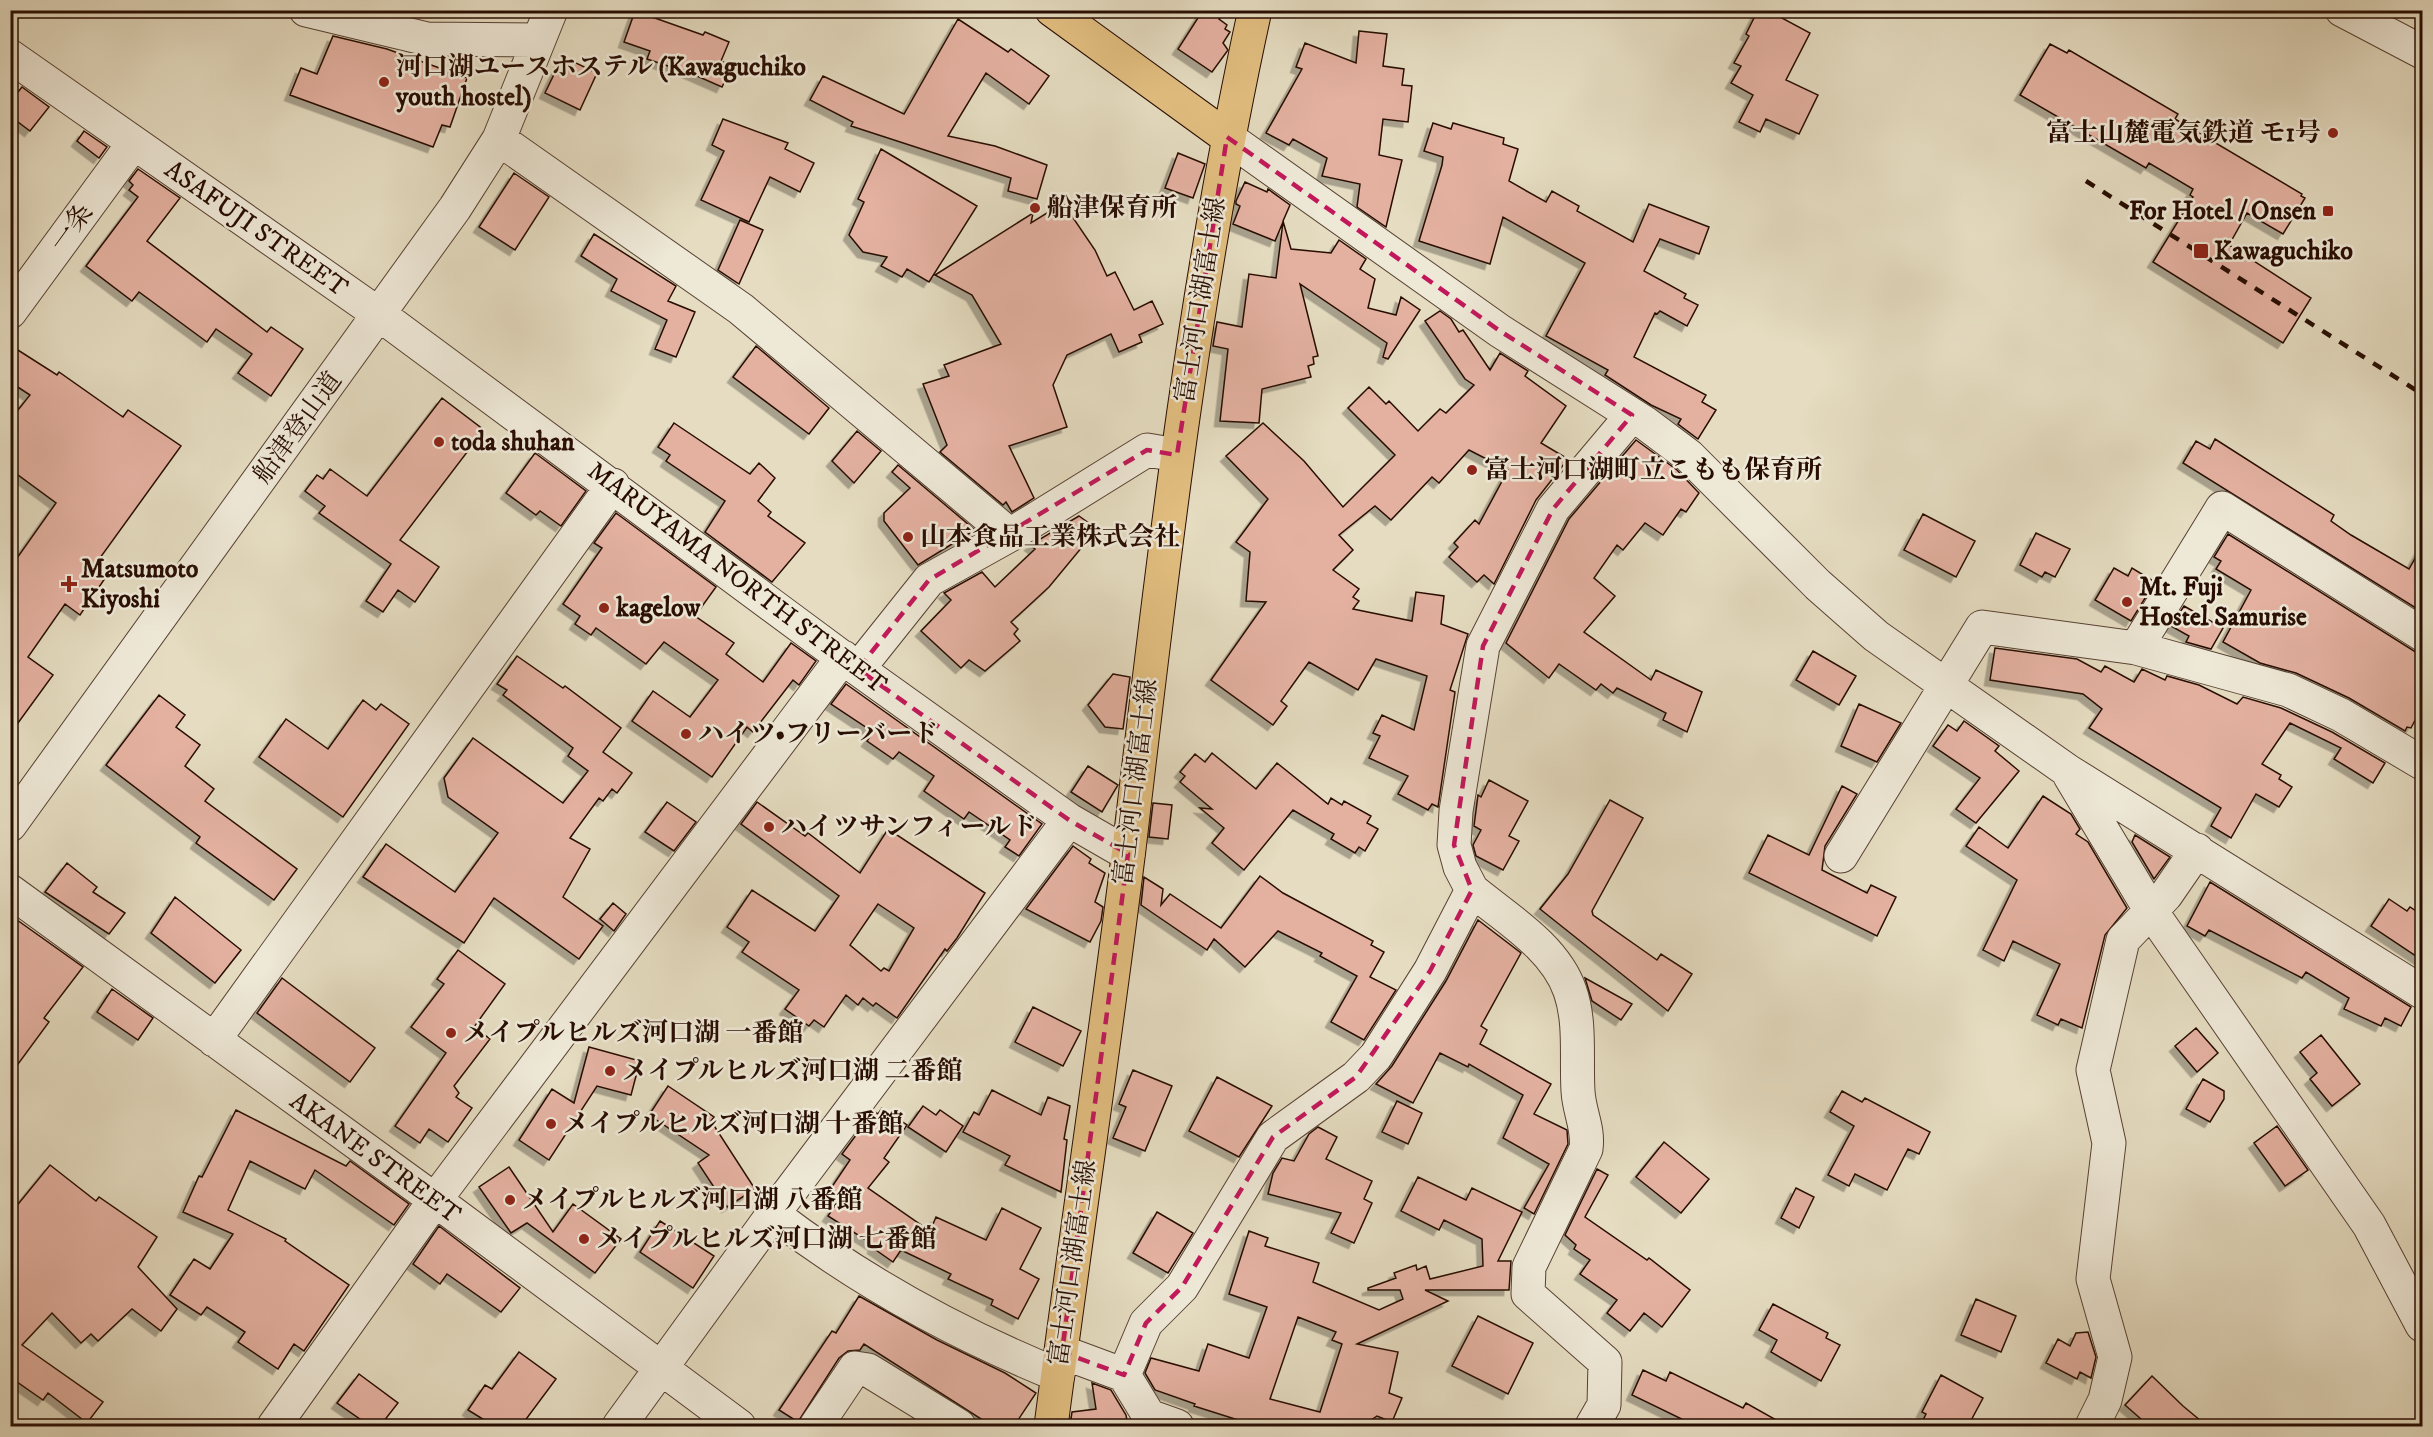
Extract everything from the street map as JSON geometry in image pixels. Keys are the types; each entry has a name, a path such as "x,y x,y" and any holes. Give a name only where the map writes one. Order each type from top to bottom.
{"main road":[{"path":"1052,10 1227,137"},
{"name":"富士河口湖富士線","path":"1052,1426 1128,854 1177,455 1227,137 1256,10"}],"street":[{"path":"306,10 427,39 545,25"},
{"path":"2342,10 2422,52"},
{"name":"船津登山道","path":"10,825 380,315 499,139 545,25"},
{"name":"ASAFUJI STREET","path":"10,56 380,315"},
{"path":"1227,137 1500,331 1632,415 1689,456 1818,585 1876,636 2068,771 2422,992"},
{"path":"499,139 741,309 1010,535"},
{"name":"一条","path":"10,312 133,144"},
{"name":"MARUYAMA NORTH STREET","path":"380,315 851,663 1069,820 1128,854"},
{"path":"1592,1426 1604,1405 1605,1362 1528,1294 1529,1268 1586,1149 1588,1134 1578,1095 1575,1022 1570,991 1558,968 1535,941 1472,890 1460,867 1454,845 1456,811 1483,645 1553,509 1632,415"},
{"path":"273,1426 435,1200 851,663 929,580 1010,535 1147,450 1177,455"},
{"path":"214,1040 613,485"},
{"path":"2136,648 2222,508 2422,634"},
{"path":"1841,856 1982,627 2136,648 2288,690 2341,715 2422,763"},
{"path":"2068,771 2151,911 2370,1225 2422,1325"},
{"path":"619,1426 773,1214 1069,820"},
{"path":"2092,1426 2104,1400 2115,1357 2093,1279 2109,1143 2093,1071 2123,940 2166,895 2197,850"},
{"path":"1124,1375 1146,1323 1182,1287 1273,1137 1356,1077 1376,1056 1430,971 1472,890"},
{"name":"AKANE STREET","path":"10,891 435,1200 739,1426"},
{"path":"773,1214 824,1253 1006,1354 1124,1375 1158,1423"},
{"path":"816,1426 855,1368 868,1370 959,1426"}],"highlighted area":[{"path":"1227,137 1500,331 1632,415 1553,509 1483,646 1454,845 1472,890 1430,971 1356,1077 1273,1137 1182,1287 1146,1323 1124,1375 1062,1352 1128,854 1069,820 858,669 929,580 1147,450 1177,455"}],"building":[{"path":"1203,10 1225,10 1219,19 1227,25 1225,29 1230,32 1223,43 1228,50 1212,72 1178,49"},
{"path":"1758,10 1767,10 1810,33 1786,80 1818,95 1799,134 1766,119 1760,132 1739,122 1753,95 1731,83 1741,66 1734,63 1749,36 1746,34"},
{"path":"635,11 703,35 705,32 729,42 721,61 732,66 722,87 672,65 671,67 647,59 650,51 624,42"},
{"path":"958,19 1008,52 1011,49 1049,76 1029,104 986,73 948,136 995,146 1047,165 1037,199 1008,191 1011,178 851,126 853,122 810,100 823,76 904,114"},
{"path":"1359,31 1387,34 1383,66 1404,69 1402,85 1412,86 1408,122 1383,119 1379,155 1402,160 1386,227 1357,207 1360,184 1322,176 1327,158 1293,139 1289,145 1266,133 1302,69 1296,67 1305,43 1356,63"},
{"path":"333,36 387,49 467,78 450,127 442,125 433,147 290,95 301,68 317,74"},
{"path":"2050,44 2067,53 2069,50 2178,114 2175,119 2302,194 2301,196 2305,198 2283,234 2247,213 2229,245 2311,298 2283,343 2153,262 2193,197 2190,195 2193,189 2149,163 2146,168 2020,95"},
{"path":"560,62 572,68 574,62 597,73 580,110 545,93"},
{"path":"22,87 49,107 30,131 10,116 10,102"},
{"path":"723,119 788,143 785,149 814,163 800,192 770,177 749,222 701,200 724,151 712,145"},
{"path":"1433,123 1451,129 1453,123 1504,138 1503,144 1518,149 1509,181 1546,202 1552,191 1579,206 1577,211 1633,242 1649,204 1709,227 1699,254 1660,239 1644,271 1686,294 1684,298 1698,305 1687,326 1660,311 1655,313 1634,357 1706,395 1702,402 1716,410 1698,439 1678,424 1681,419 1651,405 1605,375 1608,370 1546,336 1585,263 1503,217 1490,264 1419,241 1443,157 1424,151"},
{"path":"84,131 107,147 99,158 77,141"},
{"path":"881,149 977,206 929,282 907,269 902,277 881,266 887,257 863,252 849,235 864,202 858,199"},
{"path":"1178,153 1205,164 1193,198 1165,188"},
{"path":"138,169 180,198 147,241 267,332 271,327 303,349 271,396 238,373 252,354 216,329 207,342 139,292 132,301 86,266 138,197 129,190 133,185 129,181"},
{"path":"514,173 549,197 515,250 479,227"},
{"path":"1245,182 1267,192 1268,189 1290,205 1283,221 1291,249 1331,253 1339,240 1366,259 1360,269 1375,279 1368,308 1396,315 1401,297 1420,310 1388,359 1383,357 1387,343 1300,284 1318,356 1313,357 1314,364 1308,366 1311,377 1262,389 1259,423 1220,421 1228,349 1213,346 1217,322 1242,327 1249,274 1276,278 1283,222 1275,241 1233,224 1240,206 1236,204 1236,201"},
{"path":"1063,203 1095,250 1107,276 1115,272 1134,310 1152,301 1163,324 1139,335 1142,342 1119,352 1111,334 1067,355 1053,385 1067,427 1009,446 1034,498 1012,512 1006,502 1003,505 940,452 947,445 923,384 949,376 944,365 1001,344 972,295 935,275 1033,213 1031,223"},
{"path":"740,220 763,230 739,284 718,270"},
{"path":"594,234 676,286 668,301 695,312 676,357 655,349 667,320 611,291 617,279 581,256"},
{"path":"1440,311 1451,319 1459,332 1463,330 1490,370 1500,353 1528,371 1525,376 1566,406 1541,443 1568,459 1536,500 1494,584 1484,575 1477,582 1449,557 1458,547 1454,543 1475,520 1479,524 1508,470 1469,450 1439,483 1432,477 1391,520 1375,506 1339,535 1353,550 1333,570 1359,589 1353,597 1359,601 1353,609 1412,621 1416,592 1444,596 1441,624 1468,634 1450,690 1455,692 1438,807 1432,804 1428,810 1398,794 1408,776 1369,758 1380,736 1373,733 1382,715 1414,730 1427,676 1376,659 1358,690 1309,662 1281,701 1287,706 1273,725 1211,680 1266,602 1246,601 1250,552 1236,542 1268,499 1226,456 1263,423 1304,461 1343,507 1395,455 1348,408 1369,387 1386,404 1389,401 1418,431 1440,409 1446,413 1474,385 1465,379 1425,321"},
{"path":"10,345 57,375 59,372 123,417 128,410 181,446 97,562 110,571 80,615 65,604 28,657 53,675 10,734 10,568 56,503 10,469 10,420 30,395 10,382"},
{"path":"756,346 829,408 809,434 733,377"},
{"path":"442,398 484,430 400,540 439,567 415,602 398,590 383,612 366,601 391,564 319,513 325,506 305,491 317,475 323,479 330,469 367,496"},
{"path":"674,423 750,474 759,463 775,478 758,501 771,512 768,516 805,543 772,582 705,532 725,501 666,461 670,455 658,447"},
{"path":"857,431 881,451 854,483 832,461"},
{"path":"2215,439 2334,515 2331,521 2351,535 2409,569 2422,546 2422,605 2419,610 2183,463 2196,441 2210,449"},
{"path":"1636,440 1677,470 1699,493 1686,512 1681,509 1663,535 1645,523 1623,550 1617,545 1594,578 1615,596 1584,632 1651,680 1656,670 1702,692 1687,732 1663,720 1666,713 1617,688 1613,693 1601,684 1596,690 1559,664 1549,678 1506,643 1569,519"},
{"path":"535,453 586,491 561,526 540,511 536,515 506,493"},
{"path":"898,465 975,530 918,565 884,521 884,513 910,488 892,472"},
{"path":"616,513 716,587 695,616 734,643 726,654 763,682 791,643 816,661 799,685 793,680 753,732 747,727 712,777 632,721 653,691 690,717 718,680 664,642 646,664 596,628 591,635 575,624 580,616 563,604 602,548 594,543"},
{"path":"1923,514 1975,541 1956,577 1904,550"},
{"path":"1079,516 1097,529 1049,587 1011,622 1018,629 1014,634 1020,641 985,671 969,660 961,668 921,631 951,600 944,593 982,572 995,587 1035,549 1030,545"},
{"path":"2036,533 2070,549 2055,577 2045,572 2042,577 2020,565"},
{"path":"2228,534 2422,656 2422,707 2411,728 2407,727 2405,731 2349,698 2296,673 2260,663 2223,642 2251,590 2216,569 2221,561 2214,557"},
{"path":"2114,568 2128,576 2132,568 2155,582 2131,621 2095,600"},
{"path":"2184,606 2223,628 2211,649 2186,642 2189,636 2171,626"},
{"path":"1995,648 2077,659 2101,672 2105,666 2134,682 2142,669 2165,680 2167,676 2199,685 2237,704 2243,697 2281,708 2332,732 2385,763 2373,783 2334,759 2341,748 2290,723 2262,764 2281,775 2279,779 2292,787 2279,807 2256,794 2231,838 2211,826 2221,808 2089,728 2102,709 2083,694 1990,680"},
{"path":"1813,651 1856,676 1839,705 1796,680"},
{"path":"517,656 563,688 565,686 621,728 603,752 632,773 617,793 612,789 603,801 599,798 570,838 590,849 563,897 603,926 579,959 494,898 464,943 363,877 386,844 455,892 498,833 448,797 444,778 473,738 563,803 588,771 568,756 573,748 503,695 507,690 497,684"},
{"path":"1113,674 1130,677 1123,729 1105,727 1088,705"},
{"path":"846,684 1042,824 1019,856 1005,847 1010,840 969,812 964,819 924,791 934,776 899,752 893,759 867,741 873,732 831,704"},
{"path":"159,695 185,715 176,727 200,745 185,766 214,789 205,801 297,869 274,900 196,843 200,837 106,765"},
{"path":"363,700 376,710 381,704 409,724 343,817 259,757 286,719 328,749"},
{"path":"1859,704 1901,723 1877,762 1841,746"},
{"path":"1964,721 1999,746 1995,751 2019,771 1976,823 1956,809 1980,778 1933,746 1948,725 1957,731"},
{"path":"1212,753 1256,789 1277,763 1328,804 1331,798 1342,805 1344,801 1371,816 1367,823 1378,829 1365,851 1359,847 1355,853 1331,839 1334,834 1293,810 1244,870 1212,843 1224,828 1200,808 1212,809 1180,782 1185,776 1180,772 1195,754 1205,762"},
{"path":"1088,766 1118,785 1102,812 1071,792"},
{"path":"1489,780 1528,801 1509,836 1519,841 1503,870 1476,856 1473,845 1481,830 1474,826 1478,795 1481,797"},
{"path":"1842,786 1857,794 1825,846 1822,870 1867,893 1871,885 1896,897 1877,936 1749,873 1768,835 1809,855"},
{"path":"2043,796 2071,814 2080,829 2076,834 2088,842 2127,908 2105,935 2082,1028 2061,1019 2058,1025 2037,1015 2060,964 2013,941 2004,961 1983,950 2017,880 1966,846 1979,827 2008,848"},
{"path":"1610,800 1643,818 1592,911 1593,915 1657,960 1661,954 1692,974 1668,1011 1540,909 1568,874"},
{"path":"667,802 696,822 674,851 645,832"},
{"path":"757,802 805,836 808,833 860,873 888,829 985,893 957,938 947,951 945,949 897,1018 876,1003 873,1006 863,998 858,1005 846,995 824,1027 814,1020 809,1026 785,1009 799,990 742,952 749,942 727,927 752,890 815,931 839,896 741,824","holes":["878,904 914,928 889,971 884,968 881,971 850,945"]},
{"path":"1153,803 1172,805 1168,839 1149,837"},
{"path":"2135,835 2170,857 2154,879 2132,842"},
{"path":"1073,846 1091,859 1089,863 1105,873 1095,902 1103,907 1101,921 1090,942 1026,909"},
{"path":"67,863 97,887 93,892 125,913 109,934 45,892"},
{"path":"1260,876 1283,893 1373,941 1371,945 1384,952 1370,977 1396,990 1364,1040 1331,1022 1357,976 1320,956 1322,953 1278,931 1245,967 1214,939 1207,950 1141,905 1144,877 1163,889 1161,905 1170,894 1221,928"},
{"path":"2210,882 2411,1007 2401,1026 2385,1018 2381,1026 2344,1009 2349,998 2306,972 2302,978 2209,930 2205,936 2187,926"},
{"path":"175,897 241,950 215,983 151,933"},
{"path":"2389,899 2407,911 2410,907 2422,915 2422,960 2371,926"},
{"path":"613,903 626,914 614,931 600,919"},
{"path":"10,915 83,967 44,1018 49,1022 10,1075"},
{"path":"1478,920 1521,953 1481,1026 1487,1030 1480,1044 1551,1084 1534,1114 1567,1130 1568,1144 1534,1214 1524,1208 1549,1164 1503,1138 1523,1095 1469,1064 1468,1067 1440,1053 1413,1103 1376,1084 1392,1066 1446,981"},
{"path":"458,950 505,984 474,1027 490,1039 454,1086 459,1093 456,1097 472,1108 448,1142 429,1129 420,1143 395,1126 446,1053 411,1027 444,984 437,979"},
{"path":"282,978 375,1048 350,1082 257,1013"},
{"path":"1585,978 1632,1004 1621,1020 1592,1001"},
{"path":"112,989 153,1018 138,1040 97,1012"},
{"path":"1033,1007 1081,1031 1063,1066 1015,1042"},
{"path":"2196,1028 2218,1053 2197,1072 2175,1046"},
{"path":"2321,1035 2360,1084 2332,1106 2310,1079 2317,1073 2300,1052"},
{"path":"589,1047 640,1061 631,1095 597,1086 549,1160 519,1140 552,1089 574,1103"},
{"path":"1133,1070 1172,1086 1145,1151 1113,1138 1126,1107 1119,1104"},
{"path":"1217,1077 1272,1106 1239,1157 1189,1131"},
{"path":"2203,1079 2224,1091 2224,1099 2210,1122 2186,1109"},
{"path":"668,1086 714,1117 711,1121 755,1189 727,1207 698,1163 709,1155 649,1115"},
{"path":"992,1090 1041,1115 1048,1097 1070,1106 1064,1139 1067,1140 1061,1192 1005,1165 1010,1156 963,1132 974,1112 979,1115"},
{"path":"1842,1091 1862,1102 1865,1098 1930,1132 1919,1154 1908,1149 1887,1190 1855,1174 1849,1186 1828,1175 1854,1126 1830,1112"},
{"path":"1397,1101 1422,1113 1408,1144 1382,1132"},
{"path":"923,1106 936,1115 940,1110 963,1126 946,1152 908,1127"},
{"path":"882,1108 907,1125 884,1158 889,1162 868,1188 930,1231 936,1217 986,1240 1002,1208 1041,1228 1020,1269 1039,1279 1018,1319 991,1305 993,1300 948,1279 951,1274 901,1250 893,1262 873,1248 874,1245 828,1216 836,1204 825,1197 850,1160 842,1154 874,1111 878,1114"},
{"path":"236,1110 346,1166 350,1161 409,1204 394,1225 315,1170 305,1189 250,1161 228,1210 286,1239 285,1241 349,1285 304,1351 294,1344 278,1369 238,1342 245,1332 207,1307 201,1315 170,1295 194,1259 210,1269 233,1234 183,1212 199,1176 202,1177"},
{"path":"2277,1126 2308,1170 2285,1186 2254,1143"},
{"path":"1318,1127 1337,1137 1326,1159 1372,1181 1364,1199 1372,1203 1354,1243 1331,1233 1341,1213 1268,1194 1273,1173 1282,1158 1294,1161 1309,1134"},
{"path":"1664,1142 1709,1179 1681,1213 1636,1177"},
{"path":"50,1165 96,1201 99,1197 157,1237 138,1267 177,1309 161,1331 132,1309 98,1341 91,1334 81,1343 52,1313 22,1345 103,1402 87,1423 48,1393 43,1400 10,1377 10,1214"},
{"path":"509,1167 553,1232 573,1204 621,1239 595,1273 527,1223 511,1233 479,1187"},
{"path":"1597,1169 1608,1175 1585,1217 1647,1260 1649,1258 1690,1290 1662,1327 1644,1313 1630,1331 1607,1313 1617,1300 1580,1274 1590,1260 1574,1249 1576,1245 1565,1235"},
{"path":"1418,1177 1466,1200 1472,1188 1522,1212 1498,1261 1511,1261 1509,1290 1425,1290 1448,1301 1357,1344 1398,1352 1389,1393 1402,1398 1392,1422 1377,1416 1362,1426 1257,1426 1194,1406 1195,1404 1155,1390 1145,1373 1151,1358 1199,1371 1208,1344 1249,1358 1267,1307 1229,1294 1249,1231 1268,1238 1265,1246 1319,1263 1313,1282 1379,1310 1403,1299 1400,1290 1368,1290 1368,1288 1396,1278 1394,1273 1416,1265 1417,1270 1426,1266 1430,1279 1483,1266 1482,1239 1444,1220 1439,1230 1401,1211","holes":["1298,1317 1336,1332 1332,1340 1342,1344 1320,1412 1270,1399"]},
{"path":"1796,1188 1814,1197 1799,1228 1781,1218"},
{"path":"1157,1212 1193,1233 1168,1273 1133,1253"},
{"path":"660,1221 714,1256 693,1288 640,1252"},
{"path":"439,1226 520,1288 501,1312 447,1274 440,1284 413,1264"},
{"path":"859,1296 937,1340 1005,1373 1036,1393 1014,1426 992,1426 864,1344 860,1350 848,1351 839,1358 798,1422 779,1410 832,1331 836,1333"},
{"path":"1976,1299 2016,1316 2001,1352 1961,1335"},
{"path":"1773,1304 1828,1333 1826,1338 1840,1345 1821,1381 1771,1352 1777,1340 1759,1330"},
{"path":"1478,1316 1533,1343 1508,1394 1452,1366"},
{"path":"2088,1332 2096,1357 2091,1378 2080,1372 2077,1379 2046,1363 2058,1339 2070,1346 2076,1333"},
{"path":"519,1352 556,1379 521,1426 494,1426 468,1410 485,1385 492,1389"},
{"path":"1643,1370 1666,1381 1670,1372 1743,1408 1746,1403 1787,1426 1696,1426 1632,1395"},
{"path":"359,1374 398,1403 380,1426 370,1426 337,1403"},
{"path":"1941,1375 1983,1398 1968,1426 1920,1426 1926,1414 1922,1412"},
{"path":"2152,1376 2207,1426 2149,1426 2125,1405"},
{"path":"1092,1383 1111,1390 1126,1415 1128,1426 1070,1426 1072,1412 1096,1409"}],"railway":[{"path":"2086,181 2422,394"}],"place":[{"name":"河口湖ユースホステル (Kawaguchiko youth hostel)","path":"384,82"},
{"name":"富士山麓電気鉄道 モ1号","path":"2333,133"},
{"name":"船津保育所","path":"1035,208"},
{"name":"For Hotel / Onsen","path":"2328,211"},
{"name":"Kawaguchiko","path":"2201,251"},
{"name":"toda shuhan","path":"439,442"},
{"name":"富士河口湖町立こもも保育所","path":"1472,470"},
{"name":"山本食品工業株式会社","path":"908,537"},
{"name":"Matsumoto Kiyoshi","path":"69,584"},
{"name":"Mt. Fuji Hostel Samurise","path":"2127,602"},
{"name":"kagelow","path":"604,608"},
{"name":"ハイツ•フリーバード","path":"686,734"},
{"name":"ハイツサンフィールド","path":"769,827"},
{"name":"メイプルヒルズ河口湖 一番館","path":"451,1033"},
{"name":"メイプルヒルズ河口湖 二番館","path":"610,1071"},
{"name":"メイプルヒルズ河口湖 十番館","path":"551,1124"},
{"name":"メイプルヒルズ河口湖 八番館","path":"510,1200"},
{"name":"メイプルヒルズ河口湖 七番館","path":"584,1239"}]}
